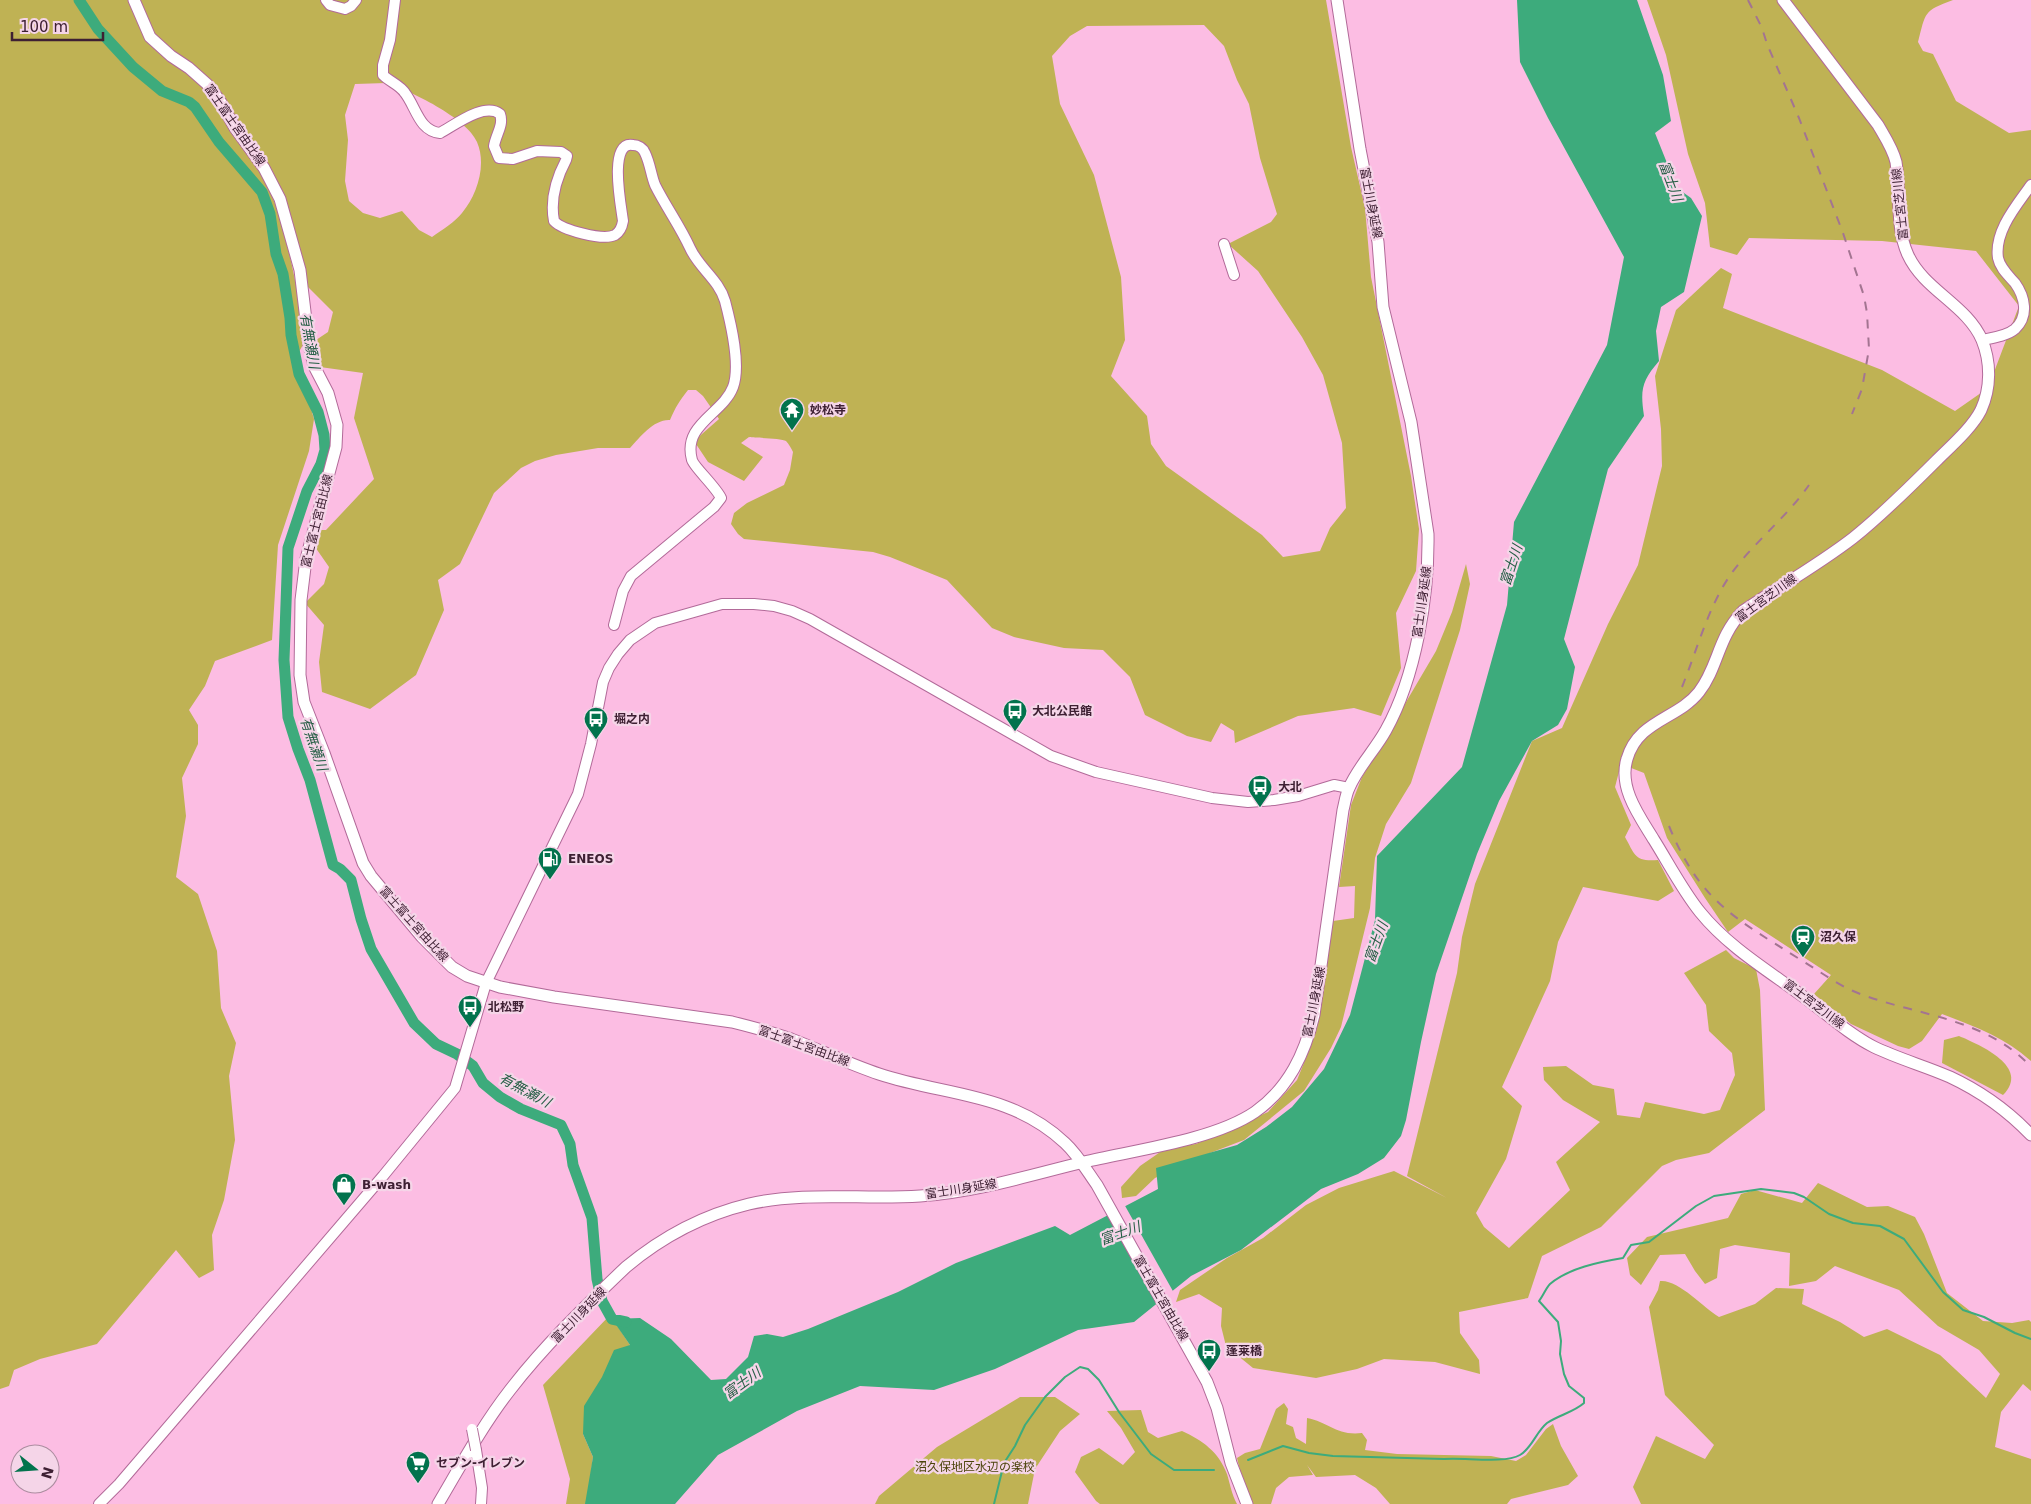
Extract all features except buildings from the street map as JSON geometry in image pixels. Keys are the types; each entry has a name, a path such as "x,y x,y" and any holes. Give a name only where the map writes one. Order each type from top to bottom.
{"main road":[{"name":"富士富士宮由比線","path":"134,0 150,37 207,84 274,184 300,270 308,345 314,366 328,393 337,425 336,447 306,559 303,578 300,675 304,702 363,863 371,876 422,937 452,967 486,983 531,994 732,1022 765,1030 879,1074 928,1088 987,1099 1028,1114 1066,1143 1082,1162 1097,1185 1181,1334 1207,1382 1218,1408 1231,1463 1247,1504"},
{"name":"富士川身延線","path":"438,1504 471,1446 511,1389 624,1269 641,1255 693,1223 749,1204 806,1197 903,1197 943,1194 1023,1178 1224,1128 1254,1112 1270,1100 1293,1072 1310,1035 1339,831 1349,788 1387,729 1412,668 1427,573 1428,543 1411,422 1383,307 1378,242 1360,149 1337,0"},
{"name":"富士宮芝川線","path":"1783,0 1878,125 1889,144 1896,161 1902,239 1913,265 1929,284 1959,310 1975,328 1982,340 1989,366 1988,388 1980,411 1959,438 1917,480 1853,538 1743,612 1731,623 1723,637 1706,682 1697,694 1686,704 1652,724 1636,739 1627,758 1625,771 1628,790 1658,846 1699,912 1724,937 1862,1040 1966,1085 2006,1112 2031,1135"}],"street":[{"path":"326,0 330,5 345,9 356,0"},
{"path":"395,0 390,40 383,65 383,75 390,82 400,87 406,94 414,111 426,128 440,133 481,111 492,110 500,114 502,123 495,138 494,146 499,158 512,159 537,151 561,152 565,154 567,156 566,160 555,187 552,210 554,221 562,228 600,236 613,236 621,228 623,221 618,174 619,152 630,144 637,145 645,152 655,185 683,231 691,251 712,276 724,300 733,339 735,364 733,387 728,396 700,423 691,444 692,461 712,484 721,498 714,507 631,576 623,591 614,625"},
{"path":"1982,340 2014,330 2021,322 2025,304 2021,294 2004,272 1998,259 1998,248 2003,228 2031,185"},
{"path":"1224,244 1234,275"},
{"path":"99,1504 124,1478 449,1098 460,1076 486,983 578,794 589,753 603,682 618,654 630,640 655,623 722,604 754,604 792,611 1051,756 1096,772 1212,798 1248,802 1298,796 1334,785 1349,788"},
{"path":"472,1429 482,1488 480,1504"}],"green space":[{"path":"0,0 1326,0 1351,147 1365,208 1371,277 1411,476 1419,529 1416,571 1396,613 1401,668 1381,716 1354,708 1298,716 1235,743 1234,731 1221,723 1211,742 1187,736 1145,715 1130,677 1103,650 1064,648 1014,637 992,628 947,580 873,552 744,539 731,524 734,513 747,503 784,485 790,470 793,452 784,440 749,437 741,443 763,457 744,481 708,462 694,441 719,419 703,396 696,390 688,390 670,420 658,422 630,448 598,448 556,455 535,461 521,468 494,493 460,564 438,580 444,610 416,675 370,709 322,692 319,662 324,625 305,603 324,584 329,567 313,544 317,530 326,530 374,479 354,418 363,373 320,367 313,342 328,332 333,312 308,287 298,248 262,170 279,214 291,261 302,314 304,343 296,357 314,419 309,451 278,545 272,640 215,661 205,686 189,710 198,725 198,744 182,778 186,816 176,877 198,894 217,951 221,1008 236,1043 229,1076 235,1140 224,1200 212,1235 214,1270 199,1278 176,1250 97,1344 40,1359 14,1370 9,1386 0,1389","holes":["1204,25 1224,46 1237,80 1249,104 1260,158 1277,214 1271,222 1228,244 1258,271 1302,337 1323,375 1342,443 1346,508 1330,528 1320,551 1283,557 1262,535 1166,466 1151,444 1147,416 1111,376 1125,340 1121,277 1094,175 1060,104 1052,56 1070,36 1087,26","386,83 422,98 450,115 471,133 480,151 481,170 472,198 459,216 432,237 419,230 402,211 380,218 363,213 349,201 345,181 348,140 345,115 355,84"]},
{"path":"1647,0 1953,0 1936,7 1927,14 1918,42 1923,51 1933,54 1956,101 2009,133 2031,130 2031,1061 2000,1039 1942,1014 1922,1041 1909,1049 1898,1046 1851,1024 1814,994 1831,975 1745,919 1728,932 1667,838 1644,773 1621,764 1615,787 1631,825 1625,837 1637,856 1645,860 1658,860 1674,891 1658,901 1583,887 1558,942 1550,981 1502,1087 1522,1106 1506,1159 1476,1213 1484,1227 1509,1248 1570,1190 1556,1162 1600,1122 1563,1100 1544,1080 1543,1067 1566,1066 1593,1085 1614,1089 1617,1115 1640,1118 1645,1102 1704,1114 1720,1110 1735,1075 1732,1053 1709,1031 1706,1005 1684,973 1726,950 1734,958 1756,969 1760,990 1765,1110 1709,1153 1676,1160 1662,1166 1601,1227 1542,1256 1528,1298 1459,1312 1460,1333 1479,1360 1480,1374 1435,1362 1384,1359 1357,1369 1316,1378 1253,1368 1226,1346 1221,1326 1222,1308 1199,1294 1176,1302 1180,1290 1227,1258 1263,1238 1306,1205 1339,1188 1394,1171 1447,1198 1407,1176 1457,973 1462,937 1475,884 1532,741 1562,728 1608,624 1638,565 1662,466 1661,429 1655,376 1676,310 1721,268 1732,274 1723,308 1882,370 1955,411 1988,388 2019,306 1976,251 1882,241 1749,238 1737,255 1710,247 1705,203 1688,154 1666,55"},
{"path":"1466,564 1470,584 1460,630 1411,783 1386,824 1375,858 1370,908 1341,1027 1331,1048 1304,1091 1244,1140 1155,1178 1136,1196 1122,1198 1121,1187 1140,1166 1166,1148 1196,1144 1268,1112 1297,1080 1310,1048 1333,921 1354,918 1355,886 1339,887 1351,805 1362,777 1436,651 1452,612"},
{"path":"1959,1036 1990,1051 2007,1066 2011,1075 2010,1085 2003,1095 1942,1063 1944,1040"},
{"path":"1818,1183 1867,1207 1888,1206 1915,1217 1924,1234 1947,1293 1983,1321 2012,1323 2029,1320 2031,1322 2031,1391 2023,1384 2001,1412 1995,1447 2031,1459 2031,1504 1641,1504 1633,1487 1656,1436 1705,1459 1714,1445 1665,1395 1649,1307 1658,1290 1660,1281 1675,1284 1719,1317 1755,1304 1776,1288 1804,1289 1802,1304 1840,1322 1864,1337 1887,1329 1940,1355 1986,1398 2000,1374 1979,1350 1938,1326 1899,1290 1835,1266 1816,1281 1789,1286 1790,1253 1735,1245 1720,1249 1717,1278 1705,1284 1685,1254 1660,1255 1641,1285 1630,1275 1627,1258 1647,1237 1728,1218 1741,1194 1755,1190 1802,1203"},
{"path":"610,1315 630,1345 583,1434 593,1457 587,1504 566,1504 570,1479 543,1385"},
{"name":"沼久保地区水辺の楽校","path":"1020,1397 1055,1397 1080,1414 1060,1431 1035,1469 1028,1504 875,1504 879,1496 937,1447"},
{"path":"1284,1403 1288,1409 1286,1424 1293,1427 1296,1438 1306,1444 1307,1418 1339,1431 1362,1433 1367,1440 1365,1450 1397,1454 1491,1456 1516,1461 1526,1455 1546,1429 1553,1424 1561,1446 1578,1476 1568,1485 1511,1499 1507,1504 1390,1504 1376,1488 1355,1475 1316,1477 1307,1465 1313,1475 1289,1477 1276,1488 1271,1504 1252,1504 1246,1495 1237,1458 1245,1453 1260,1449 1276,1409"},
{"path":"1141,1410 1148,1432 1158,1438 1182,1431 1196,1438 1215,1453 1224,1466 1237,1504 1100,1504 1096,1501 1075,1472 1081,1457 1099,1448 1123,1465 1135,1452 1121,1428 1107,1411"}],"water":[{"name":"富士川","path":"1517,0 1637,0 1663,75 1671,121 1655,133 1677,188 1691,198 1702,216 1684,292 1661,307 1656,331 1659,361 1649,374 1644,386 1642,399 1644,416 1608,469 1564,639 1575,667 1567,709 1558,725 1532,741 1499,801 1477,854 1436,974 1406,1120 1401,1136 1384,1158 1358,1174 1321,1189 1241,1250 1191,1276 1134,1322 1078,1330 995,1369 934,1390 860,1386 797,1411 718,1455 675,1504 585,1504 593,1457 583,1434 584,1406 602,1377 614,1350 630,1345 612,1319 640,1318 671,1339 711,1380 726,1379 748,1357 754,1336 767,1334 783,1337 808,1329 898,1292 956,1263 1055,1226 1070,1235 1158,1189 1156,1168 1237,1145 1266,1127 1292,1107 1324,1069 1350,1015 1375,920 1377,856 1462,767 1507,605 1514,522 1607,345 1624,257 1548,118 1520,62"}],"pier":[{"path":"1124,1204 1174,1293 1163,1302 1111,1211"}],"waterway":[{"name":"有無瀬川","path":"79,0 98,29 133,67 162,91 189,102 195,107 219,142 262,192 270,214 276,254 283,274 291,335 299,374 318,412 324,435 325,450 321,464 307,491 288,548 284,660 288,717 310,780 333,865 351,880 371,949 414,1023 436,1044 457,1054 473,1066 483,1083 500,1097 521,1109 561,1125 570,1144 573,1165 592,1218 597,1279 602,1301 612,1319 626,1322"},
{"path":"1248,1460 1283,1446 1309,1453 1333,1456 1494,1460 1513,1458 1520,1455 1528,1448 1547,1423 1584,1403 1584,1398 1569,1386 1564,1374 1560,1354 1561,1341 1558,1322 1539,1301 1550,1284 1575,1270 1623,1258 1631,1245 1649,1242 1696,1206 1714,1196 1761,1189 1794,1193 1804,1197 1829,1214 1853,1223 1880,1226 1904,1239 1943,1292 1963,1310 1984,1317 2031,1339"},
{"path":"994,1504 1004,1463 1025,1425 1045,1397 1065,1377 1080,1367 1088,1369 1099,1380 1119,1412 1151,1454 1174,1470 1214,1470"}],"railway":[{"path":"1748,0 1762,28 1799,118 1843,233 1864,296 1869,349 1862,389 1852,414"},
{"path":"1682,687 1709,614 1731,574 1809,485"},
{"path":"1669,826 1693,873 1707,891 1722,906 1757,932 1846,988 1974,1029 1994,1038 2014,1051 2031,1067"}],"place":[{"name":"妙松寺","path":"792,431"},
{"name":"大北公民館","path":"1015,732"},
{"name":"堀之内","path":"596,740"},
{"name":"大北","path":"1260,808"},
{"name":"ENEOS","path":"550,880"},
{"name":"沼久保","path":"1803,958"},
{"name":"北松野","path":"470,1028"},
{"name":"B-wash","path":"344,1206"},
{"name":"蓬莱橋","path":"1209,1372"},
{"name":"セブン-イレブン","path":"418,1484"}]}
